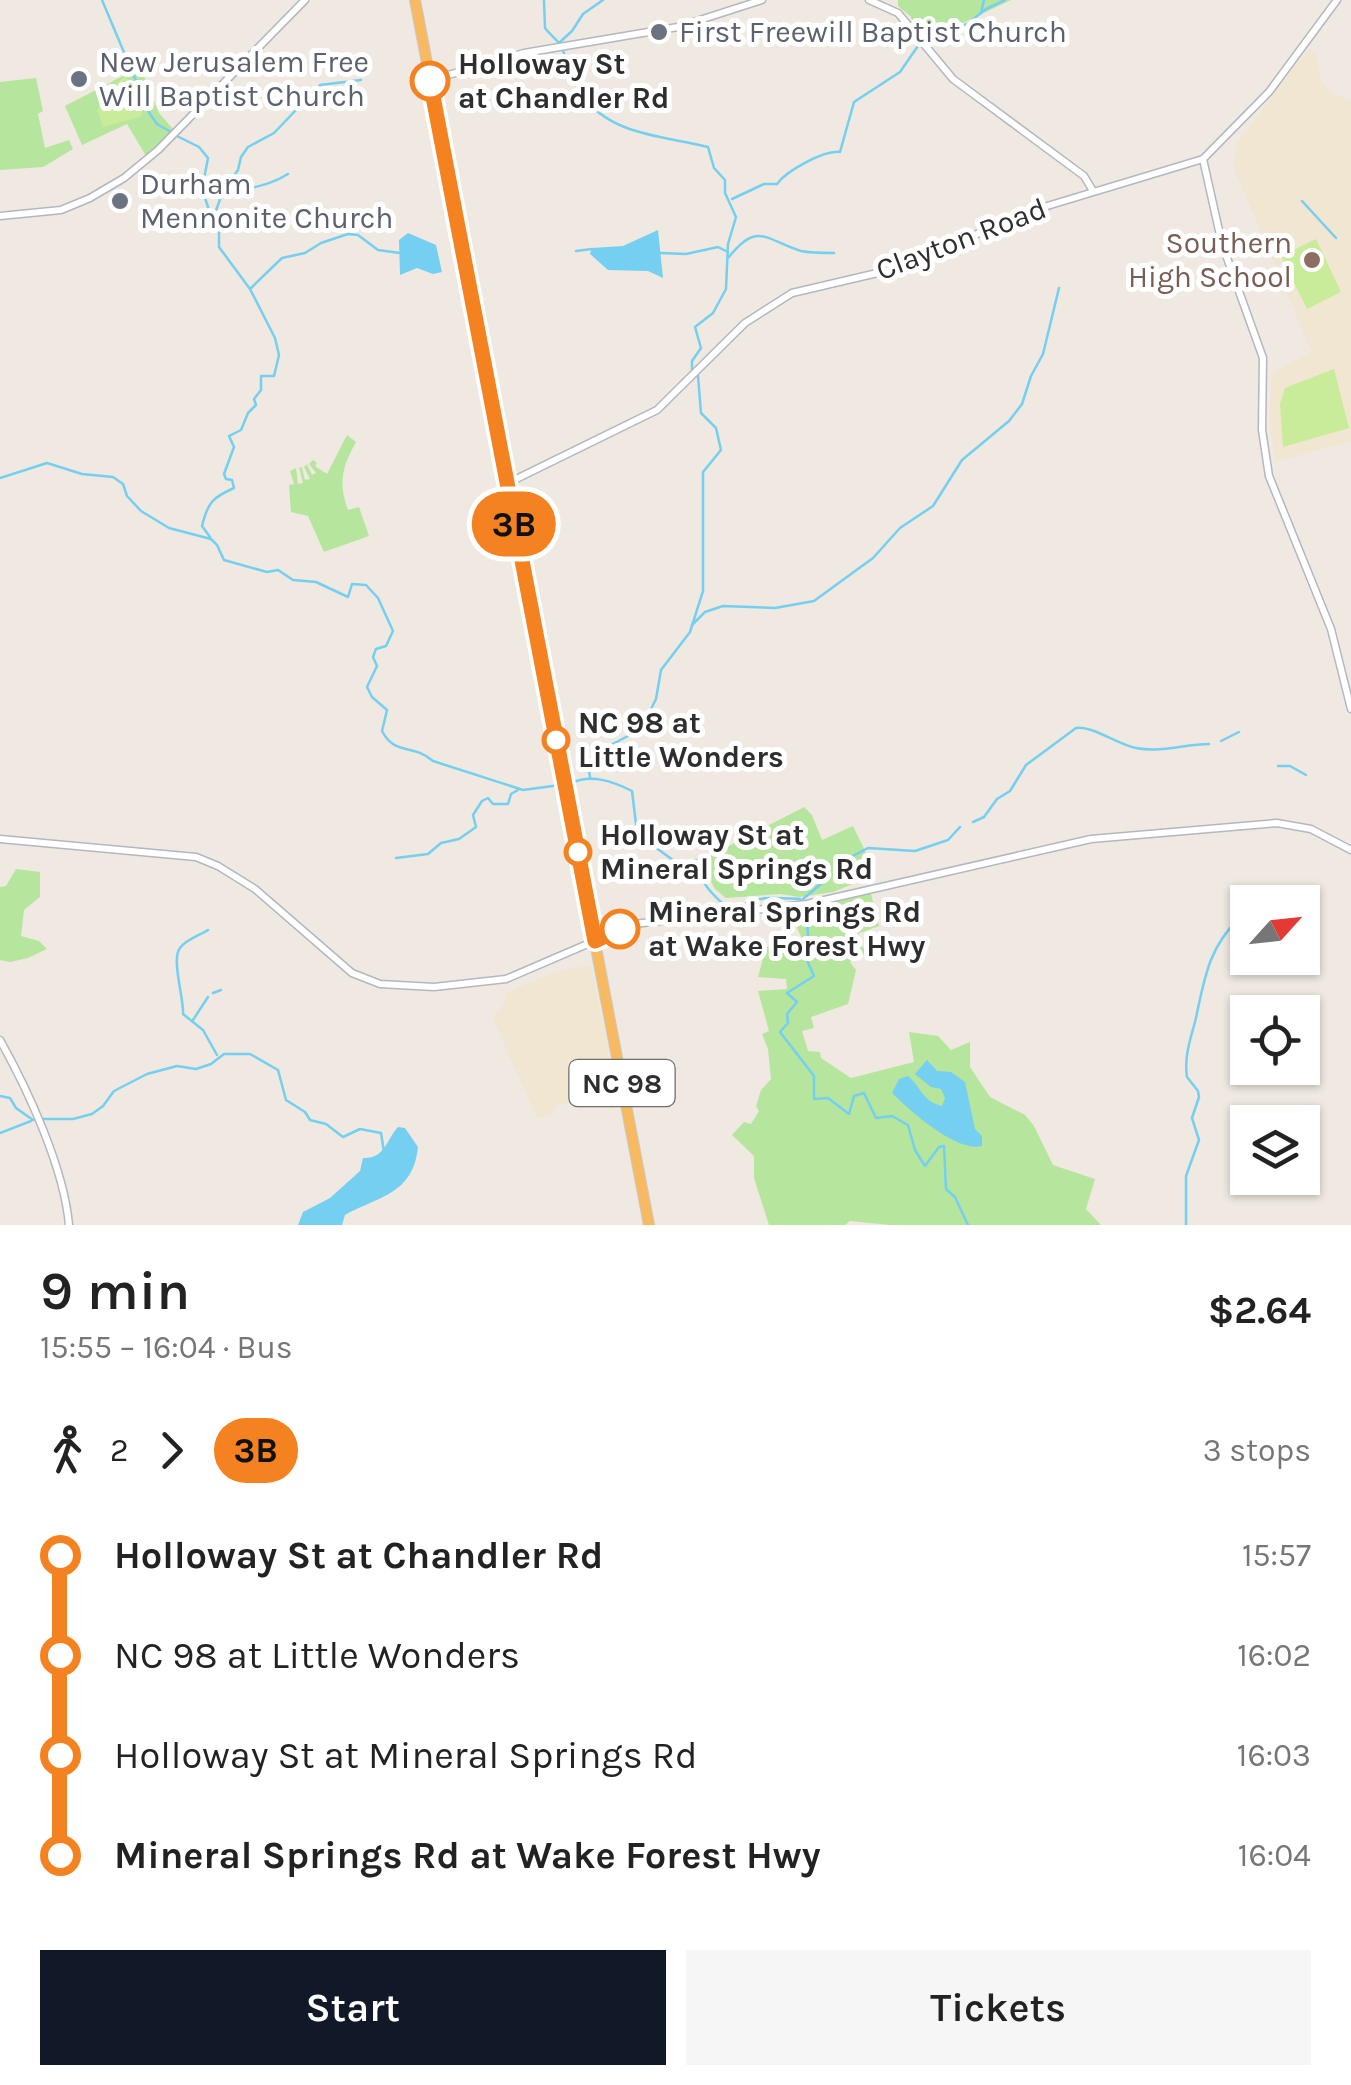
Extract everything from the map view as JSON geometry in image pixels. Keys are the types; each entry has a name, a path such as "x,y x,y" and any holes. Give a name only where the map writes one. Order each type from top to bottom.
{"highway":[{"name":"NC 98","path":"415,0 649,1225"}],"street":[{"path":"0,216 61,210 124,178 162,146 305,0"},
{"path":"430,81 524,53 678,27 762,0"},
{"path":"868,0 898,12 947,74 1084,176 1093,191"},
{"name":"Clayton Road","path":"507,483 653,413 745,323 778,300 814,286 910,264 1002,222 1203,159 1269,92 1337,0"},
{"path":"1203,159 1222,244 1263,358 1262,430 1271,483 1331,629 1351,709"},
{"path":"0,839 184,854 203,859 255,889 352,973 390,985 452,987 499,982 638,923 803,904 1080,841 1277,823 1311,829 1351,850"},
{"path":"0,1040 21,1080 60,1179 69,1225"}],"shaded area":[{"name":"Southern High School","path":"1309,48 1316,53 1320,79 1329,92 1351,101 1351,441 1275,462 1270,422 1271,373 1312,352 1233,167 1237,143"},
{"path":"591,965 617,1091 557,1105 553,1114 537,1118 492,1017 506,1002 505,993 556,972"}],"green space":[{"path":"898,0 1011,0 925,41 910,16 898,6"},
{"path":"140,67 159,113 174,130 146,156 127,124 82,145 65,106"},
{"path":"126,76 143,113 103,127 98,112 102,94"},
{"path":"36,78 45,148 69,140 73,149 43,167 0,170 0,82"},
{"path":"1316,239 1341,292 1307,309 1281,256"},
{"path":"1334,369 1349,428 1283,447 1280,404 1285,388"},
{"path":"347,435 356,442 347,459 343,492 348,510 359,507 369,536 324,552 308,516 291,512 289,485 294,484 290,471 296,468 298,484 303,483 299,467 305,480 310,479 304,467 307,464 312,475 316,473 309,464 313,460 327,474"},
{"path":"804,807 812,815 822,840 853,826 868,857 872,876 833,892 800,897 780,894 726,898 715,889 700,861"},
{"path":"16,869 40,872 40,897 24,910 21,936 39,941 47,949 10,962 0,960 0,887 6,886"},
{"path":"870,890 879,926 857,934 863,948 874,942 876,945 850,962 856,970 848,1004 811,1017 814,1028 802,1031 808,1051 820,1052 821,1058 851,1078 914,1062 909,1032 938,1036 951,1050 970,1042 970,1067 990,1097 1025,1115 1053,1165 1095,1179 1086,1209 1101,1225 891,1225 850,1221 845,1225 769,1225 754,1178 754,1156 732,1135 744,1122 751,1124 759,1111 756,1106 761,1090 771,1079 762,1034 769,1031 758,991 787,989 786,979 758,977 766,947 802,938 797,928 799,921 807,918 807,904"}],"water":[{"path":"658,230 663,278 648,271 608,270 590,254 592,248 623,246"},
{"path":"408,233 436,245 442,272 433,274 417,268 400,275 399,240"},
{"path":"927,1060 937,1071 951,1072 965,1082 982,1146 947,1137 892,1093 899,1079 908,1076 926,1097 942,1106 945,1098 941,1089 931,1087 915,1074"},
{"path":"398,1127 405,1128 418,1147 415,1163 402,1184 345,1215 342,1225 298,1225 303,1212 330,1198 360,1171 363,1158 381,1152"}],"waterway":[{"path":"102,0 150,114 157,124 171,132"},
{"path":"544,0 545,28 560,45 582,95 594,109 623,127 708,147 714,168 725,180 725,193 736,217 728,244 726,289 713,313 695,327 701,348 692,361 692,369"},
{"path":"560,42 583,14 603,0"},
{"path":"981,13 984,0"},
{"path":"732,199 764,184 777,184 815,158 840,152 854,102 900,72 920,43 967,24 1005,0"},
{"path":"214,216 248,147 274,133 320,85 361,80"},
{"path":"177,136 199,147 208,158 202,189 219,228 219,247 250,289 275,338 279,355 274,376 261,376 256,405 241,430 229,436 234,447 224,474 232,480 234,488 209,505 202,526 210,537"},
{"path":"221,198 288,174"},
{"path":"1302,201 1336,238"},
{"path":"251,288 282,258 305,253 348,234 358,235 378,250 400,253"},
{"path":"729,257 756,236 801,251 834,253"},
{"path":"660,253 686,254 718,247 728,252"},
{"path":"576,251 592,249"},
{"path":"692,625 705,612 723,606 775,608 814,601 873,558 900,528 933,506 962,460 1009,421 1022,404 1043,354 1059,288"},
{"path":"590,777 588,766 599,751 634,733 646,719 656,699 661,670 690,632 703,591 703,472 721,450 716,428 701,413 698,376"},
{"path":"0,478 47,463 82,474 113,477 123,484 127,496 141,511 169,528 211,539 224,560 267,572 278,570 293,580 316,582 348,597 352,584 366,585 378,598 393,631 386,646 376,649 373,657 377,666 367,687 387,710 382,731 387,739 433,761 523,790 560,785"},
{"path":"973,822 984,817 997,799 1010,791 1026,765 1076,728 1090,729 1145,749 1209,744"},
{"path":"1221,741 1239,732"},
{"path":"1278,766 1290,766 1306,775"},
{"path":"571,783 602,780 632,791 636,824 647,834 648,842 677,863 696,860 705,884 722,903 740,906 762,899 800,899 808,928 806,958 814,976 787,993 797,1002 780,1032 814,1076 814,1099 828,1098 849,1114 854,1096 864,1093 876,1118 892,1116 908,1125 915,1150 925,1166 944,1146 946,1189 955,1197 968,1225"},
{"path":"396,858 428,854 441,843 459,839 476,827 473,815 482,801 488,798 493,804 508,804 511,794 518,790"},
{"path":"834,874 849,858 868,848 915,851 948,840 960,827"},
{"path":"803,899 828,878"},
{"path":"1186,1225 1186,1176 1199,1140 1192,1118 1199,1097 1187,1077 1188,1049 1208,967 1230,929"},
{"path":"208,930 180,948 177,969 183,1014 203,1030 217,1055"},
{"path":"213,993 221,990"},
{"path":"193,1020 208,997"},
{"path":"43,1119 73,1119 92,1114 114,1091 147,1074 177,1066 196,1069 224,1054 250,1054 278,1070 286,1100 310,1120 326,1124 343,1137 360,1129 381,1133 384,1152"},
{"path":"0,1096 10,1098 16,1108 33,1120"},
{"path":"0,1133 31,1121"}],"bus line":[{"name":"3B","path":"430,81 595,941 620,929"}],"place":[{"name":"First Freewill Baptist Church","path":"659,32"},
{"name":"New Jerusalem Free Will Baptist Church","path":"79,79"},
{"name":"Holloway St at Chandler Rd","path":"430,81"},
{"name":"Durham Mennonite Church","path":"120,201"},
{"name":"Southern High School","path":"1312,260"},
{"name":"NC 98 at Little Wonders","path":"556,740"},
{"name":"Holloway St at Mineral Springs Rd","path":"578,852"},
{"name":"Mineral Springs Rd at Wake Forest Hwy","path":"620,929"}]}
